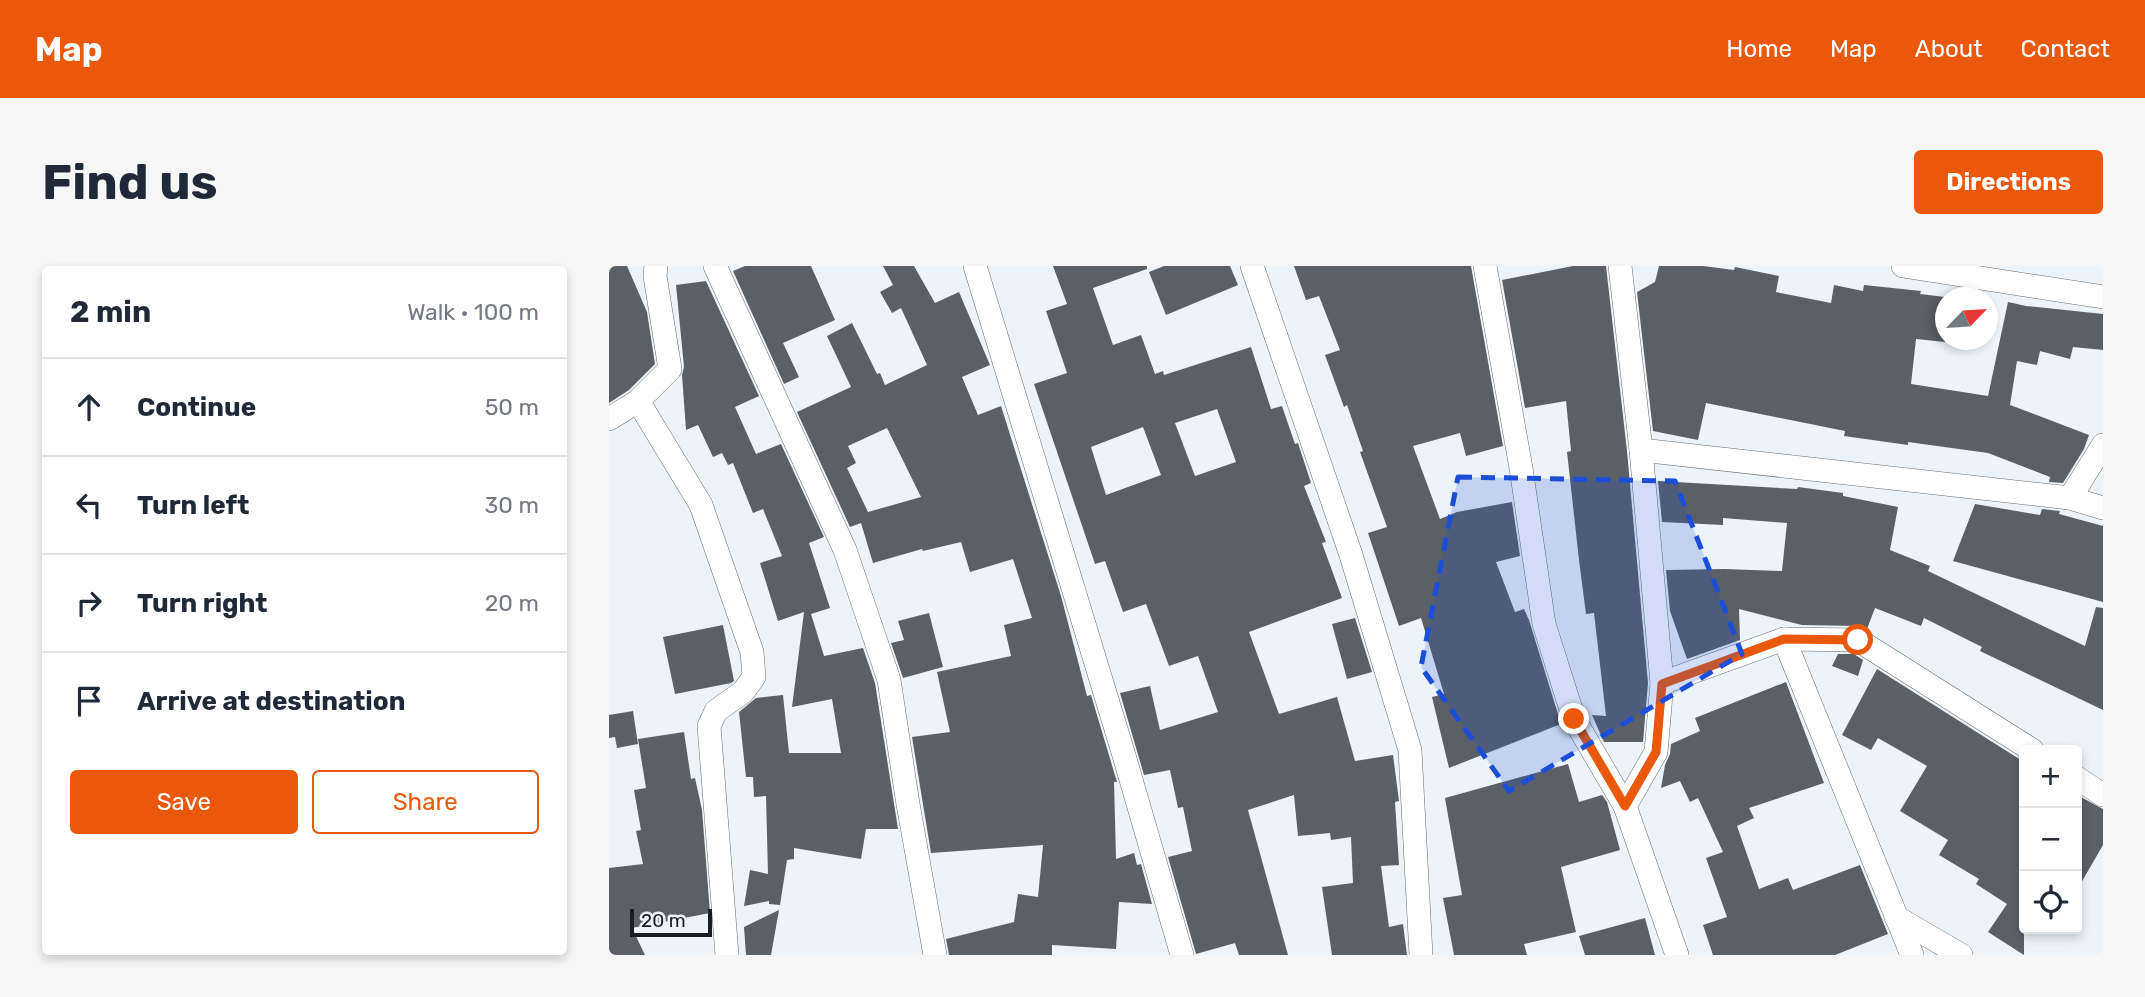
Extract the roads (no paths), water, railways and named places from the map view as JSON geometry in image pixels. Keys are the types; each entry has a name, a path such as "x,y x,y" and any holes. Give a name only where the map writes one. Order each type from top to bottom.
{"street":[{"path":"609,419 638,401 670,369 655,276 656,266"},
{"path":"715,266 845,550 889,680 935,955"},
{"path":"975,266 1182,955"},
{"path":"1252,266 1351,555 1410,750 1421,955"},
{"path":"1485,266 1521,468 1544,624 1574,719 1625,806 1677,955"},
{"path":"1620,266 1641,450 1662,684 1656,752 1625,806"},
{"path":"1903,266 2103,297"},
{"path":"638,401 701,505 753,652 754,677 743,692 716,711 709,726 727,955"},
{"path":"2070,498 2103,445"},
{"path":"1641,450 2070,498 2103,508"},
{"path":"1662,684 1784,639 1858,640 2024,745"},
{"path":"1784,639 1912,955"},
{"path":"2082,781 2103,795"},
{"path":"1896,917 1961,955"}]}
